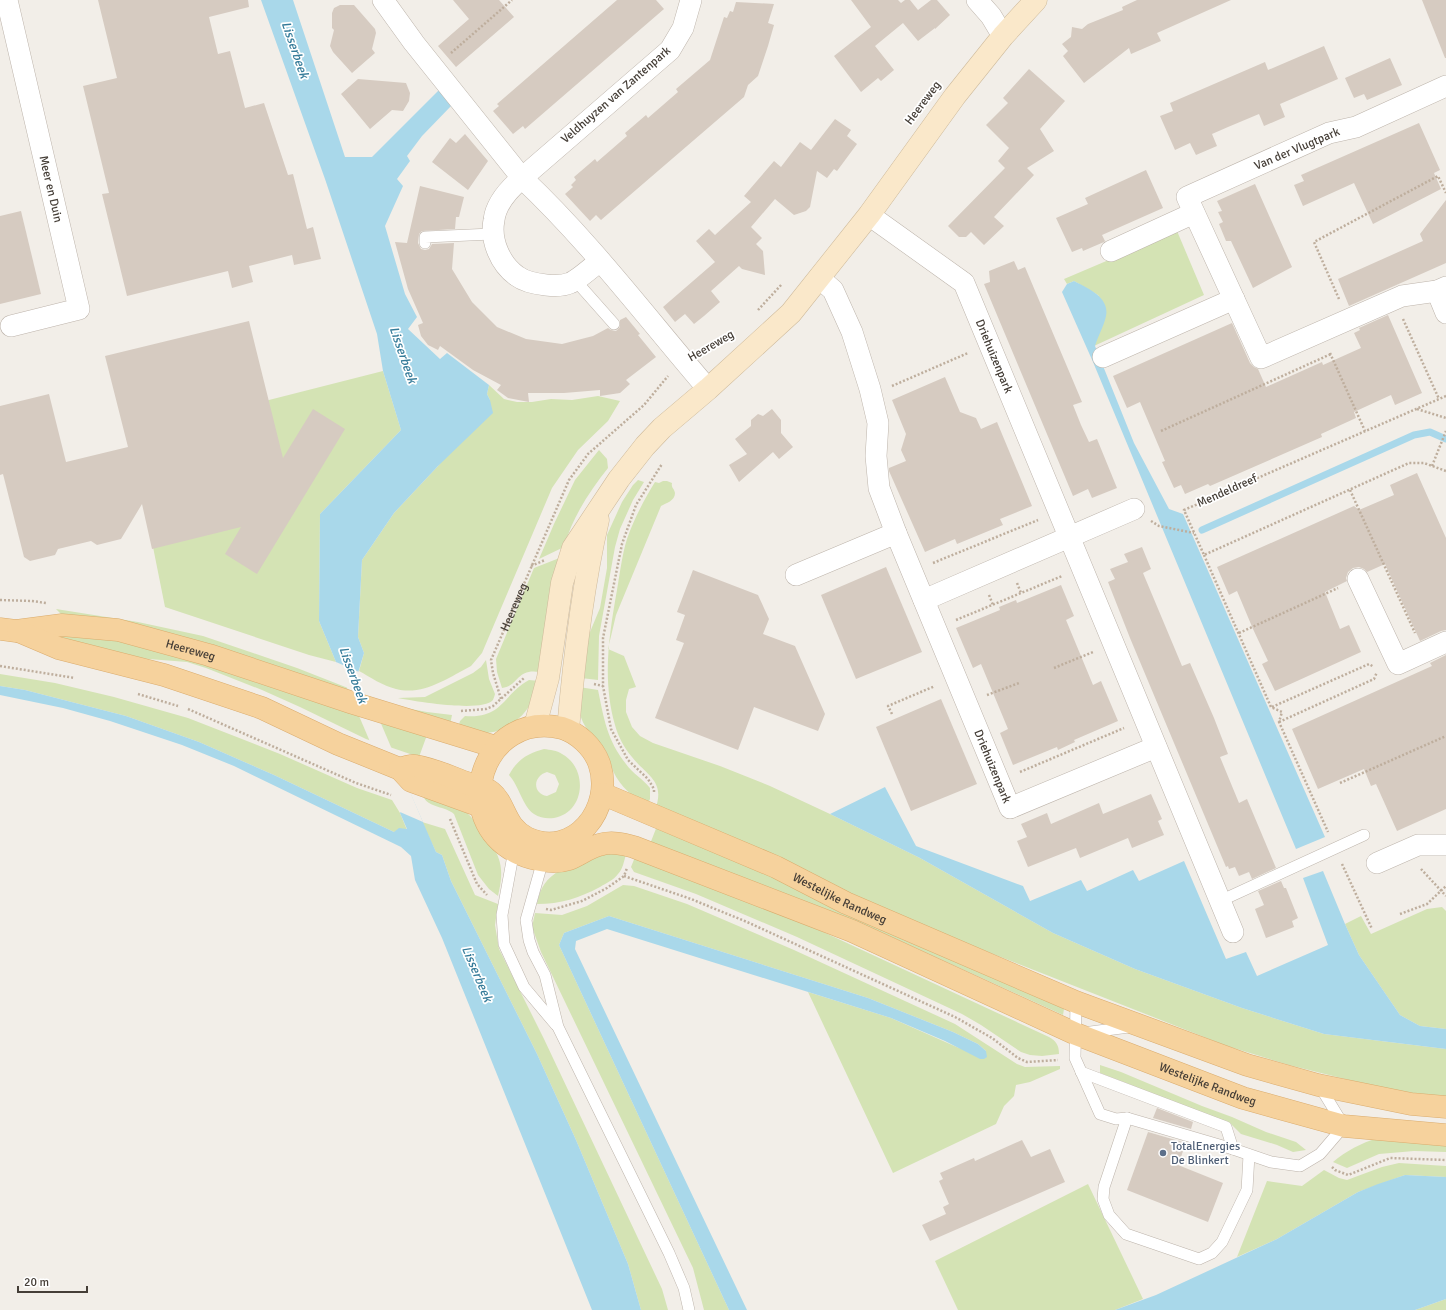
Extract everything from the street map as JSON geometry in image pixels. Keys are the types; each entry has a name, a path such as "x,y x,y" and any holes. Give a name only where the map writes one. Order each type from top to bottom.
{"main road":[{"name":"Heereweg","path":"535,726 548,678 562,583 573,548 619,479 645,446 662,428 708,389 791,313 869,215 955,96 1003,36 1036,0"},
{"name":"Heereweg","path":"568,730 573,675 584,590 601,506"},
{"name":"Heereweg","path":"8,630 62,625 118,630 209,655 353,703 496,747"},
{"name":"Heereweg","path":"8,630 58,648 164,676 262,708 338,744 400,768 411,780 480,796"},
{"path":"535,726 552,726 568,730 586,743 599,761 603,783 603,794 598,810 582,830 547,851 531,858 514,850 501,840 490,828 480,796 485,766 496,747 514,733 535,726"},
{"path":"480,796 492,792 510,824 516,831 526,838 538,842 547,851"},
{"name":"Westelijke Randweg","path":"603,794 776,867 846,903 1076,1002 1247,1065 1318,1085 1411,1104 1446,1107"},
{"name":"Westelijke Randweg","path":"547,851 557,861 569,859 599,844 622,844 634,847 852,931 1076,1034 1243,1098 1344,1126 1446,1135"}],"street":[{"name":"Meer en Duin","path":"7,0 79,309 11,326"},
{"path":"383,0 434,68 522,178 547,202 600,261 708,389"},
{"name":"Veldhuyzen van Zantenpark","path":"492,234 494,218 498,206 508,191 670,50 683,28 691,0"},
{"path":"978,0 991,16 1003,36"},
{"name":"Van der Vlugtpark","path":"1321,331 1261,358 1187,197 1329,133 1356,127 1446,86"},
{"path":"1111,251 1194,213"},
{"name":"Driehuizenpark","path":"869,215 964,284 1233,932"},
{"path":"492,234 502,260 518,277 537,284 556,286 571,283 600,261"},
{"name":"Driehuizenpark","path":"819,278 833,290 852,332 872,395 878,423 876,456 879,488 896,533 1010,808 1156,747"},
{"path":"1321,331 1402,296 1441,289 1446,313"},
{"path":"1103,357 1234,299"},
{"path":"924,600 1134,509"},
{"path":"796,575 896,533"},
{"path":"1358,579 1398,664 1446,642"},
{"path":"1377,863 1418,845 1446,845"}],"lane":[{"path":"425,243 425,236 492,234"},
{"path":"575,280 614,324"},
{"path":"1220,901 1364,835"},
{"path":"514,850 502,916 504,944 524,987 558,1027"},
{"path":"547,851 533,891 526,920 529,940 533,952 545,975 558,1027 669,1253 684,1288 689,1310"},
{"path":"1076,1002 1075,1058 1100,1114 1116,1119 1126,1118 1233,1149 1271,1162 1300,1166 1320,1154 1344,1126 1318,1085"},
{"name":"Westelijke Randweg","path":"1076,1034 1106,1029 1142,1026"},
{"path":"1081,1072 1226,1127 1233,1149"},
{"path":"1126,1118 1104,1186 1103,1199 1109,1215 1126,1234 1199,1259 1212,1253 1222,1242 1247,1190 1249,1155"}],"path":[{"path":"434,68 512,0"},
{"path":"1348,319 1314,242 1438,176 1446,193"},
{"path":"754,314 786,280"},
{"path":"1394,299 1439,398"},
{"name":"Heereweg","path":"460,711 486,709 493,706 501,699 493,673 491,660 569,480 588,454 644,405 664,380 684,361 738,330"},
{"path":"1321,331 1365,431"},
{"path":"872,395 989,344"},
{"path":"1161,431 1331,354"},
{"name":"Mendeldreef","path":"1279,722 1282,712 1272,707 1184,510 1446,396"},
{"path":"1416,408 1446,418"},
{"path":"1432,466 1446,431"},
{"path":"1204,555 1409,463 1424,463 1446,471"},
{"path":"1350,490 1424,652"},
{"path":"912,572 1058,512"},
{"path":"1159,526 1194,534"},
{"path":"1239,633 1385,567"},
{"path":"936,629 1082,568"},
{"path":"1054,668 1113,644"},
{"path":"1272,707 1369,664 1378,669 1374,679 1279,722 1372,929"},
{"path":"0,666 77,678"},
{"path":"892,714 888,706 956,678"},
{"path":"967,704 1018,683"},
{"path":"134,693 179,706"},
{"path":"186,708 356,783 393,796"},
{"path":"999,781 1145,720"},
{"path":"1340,783 1446,736"},
{"path":"1405,851 1446,896"},
{"path":"624,876 691,899 747,922 955,1017 992,1038 1018,1058 1027,1062 1075,1058"},
{"path":"1400,914 1427,904 1446,886"},
{"path":"1320,1154 1335,1170 1348,1174 1390,1158 1446,1160"}],"green space":[{"path":"1177,231 1204,295 1094,346 1101,327 1104,304 1098,295 1074,281 1067,284 1064,279"},
{"path":"383,371 401,430 320,514 319,621 336,662 309,655 165,607 153,547 280,468 265,401"},
{"path":"489,385 504,399 517,402 532,402 551,399 572,400 598,396 620,401 608,421 578,450 552,488 482,653 471,666 435,685 406,691 391,688 359,671 364,653 358,637 362,560 394,513 438,466 490,400 487,394"},
{"path":"599,450 607,459 608,468 594,486 576,516 564,547 539,559 575,480"},
{"path":"638,480 644,482 633,500 620,529 615,547 599,636 598,680 581,678 585,644 600,608 607,568 607,535 622,502"},
{"path":"667,481 672,483 675,496 661,506 616,615 609,644 621,564 627,539 633,524 655,482 659,483"},
{"path":"562,557 540,672 532,671 526,673 508,687 502,688 497,672 496,659 534,568"},
{"path":"56,609 138,622 203,636 297,668 394,706 452,715 450,725 63,616"},
{"path":"59,631 122,638 427,735 419,757 366,739 262,690 206,668 187,662 136,658 58,640"},
{"path":"609,649 624,656 636,687 629,689 626,700 626,712 632,727 640,736 653,743 720,766 770,786 830,814 920,858 1053,933 1135,969 1242,1008 1324,1034 1446,1049 1446,1098 1416,1095 1357,1082 1289,1065 1227,1046 942,934 655,810 658,800 657,785 649,774 626,750 615,725 609,691"},
{"path":"486,660 489,679 495,694 493,700 486,704 476,706 447,705 398,698 425,697 473,673 481,667"},
{"path":"0,674 55,683 114,697 188,718 280,754 357,788 392,800 400,813 407,830 394,832 274,775 199,742 126,716 25,690 0,686"},
{"path":"529,680 539,681 532,701 519,719 506,727 492,732 482,733 458,728 460,721 465,716 478,716 495,710 513,692"},
{"path":"579,687 598,690 607,729 614,746 628,767 650,788 650,799 647,806 632,795 616,777 606,751 584,725 579,710"},
{"path":"544,749 562,754 576,769 579,779 580,789 577,799 572,807 565,814 554,818 541,817 530,811 509,775 519,761","holes":["547,772 555,775 559,784 556,792 547,796 539,792 536,784 539,777"]},
{"path":"425,793 461,808 475,821 489,840 498,855 500,862 501,877 498,896 489,889 478,875 454,814 450,811 430,804 424,798"},
{"path":"422,822 445,829 475,895 498,904 495,925 499,949 544,1039 662,1289 668,1310 641,1310 628,1264 576,1140 537,1054 451,881 442,855 436,852"},
{"path":"657,826 741,859 1064,1009 1063,1015 885,934 650,844"},
{"path":"607,853 626,854 621,870 612,880 592,891 562,902 537,904 544,884 551,876 561,870"},
{"path":"635,857 789,916 1049,1037 1057,1044 1059,1054 1042,1056 1030,1055 1021,1052 962,1014 797,937 696,894 634,872 631,867"},
{"path":"623,885 634,886 687,904 794,950 955,1024 1017,1064 1025,1067 1060,1066 1060,1069 1030,1082 1016,1085 1014,1096 1004,1106 996,1124 893,1173 808,992 891,1018 959,1048 986,1051 978,1044 953,1032 868,998 609,916 564,933 559,945 729,1310 704,1310 693,1268 541,952 532,927 535,913 562,915 587,906"},
{"path":"1442,907 1446,911 1446,1029 1420,1026 1400,1015 1359,955 1345,924 1361,916 1371,934 1427,909"},
{"path":"1100,1065 1121,1072 1266,1132 1296,1142 1306,1150 1293,1152 1277,1145 1241,1134 1230,1123 1100,1073"},
{"path":"1378,1138 1446,1139 1446,1152 1414,1151 1379,1154 1347,1168 1333,1162 1354,1148"},
{"path":"1399,1163 1446,1166 1446,1177 1405,1175 1358,1192 1277,1239 1237,1257 1267,1181 1302,1186 1324,1170 1339,1178 1347,1180 1382,1167"},
{"path":"1088,1184 1143,1299 1115,1310 958,1310 935,1261"},
{"path":"1446,1299 1446,1310 1415,1310"}],"water":[{"name":"Lisserbeek","path":"261,0 293,0 345,157 372,157 440,89 453,104 422,136 407,156 410,161 397,179 403,186 385,226 405,294 417,317 408,329 440,359 447,353 489,385 487,394 493,413 438,466 394,513 362,560 358,637 364,653 358,673 436,852 442,855 451,881 537,1054 576,1140 628,1264 641,1310 592,1310 442,938 415,880 411,856 401,847 234,766 182,745 110,721 63,708 0,695 0,686 25,690 126,716 199,742 274,775 394,832 399,828 407,829 400,813 401,811 319,621 320,514 401,430 383,371 377,334 325,179"},
{"path":"1074,281 1091,290 1101,298 1105,304 1106,316 1095,346 1134,443 1169,509 1183,514 1325,837 1296,849 1093,362 1062,292 1067,284"},
{"path":"885,787 916,846 1023,886 1030,901 1081,880 1087,891 1133,870 1139,881 1184,861 1226,959 1246,952 1257,976 1328,945 1303,878 1323,871 1359,955 1400,1015 1420,1026 1446,1029 1446,1049 1324,1034 1242,1008 1135,969 1053,933 920,858 830,814"},
{"path":"609,916 868,998 953,1032 978,1044 986,1051 987,1057 980,1059 945,1041 891,1018 607,929 576,941 575,949 747,1310 729,1310 559,945 564,933"},
{"path":"1405,1175 1446,1177 1446,1299 1415,1310 1115,1310 1156,1295 1277,1239 1358,1192"}],"pier":[{"path":"336,662 359,672 423,822 400,812"}],"building":[{"path":"98,0 248,0 249,7 209,17 218,54 230,51 245,108 264,103 288,175 293,174 307,229 313,227 321,259 294,265 292,255 249,266 253,282 232,288 228,271 127,296 102,194 109,193 83,86 117,78"},
{"path":"453,0 499,0 514,17 456,67 438,46 469,19"},
{"path":"617,0 656,0 664,9 525,129 523,126 513,134 493,111 499,106 497,104"},
{"path":"851,0 898,0 901,3 905,0 910,0 918,10 931,0 937,0 950,15 935,29 918,41 903,23 875,46 894,70 881,81 878,78 861,92 834,56 871,27"},
{"path":"1137,0 1231,0 1157,33 1161,41 1131,54 1129,48 1084,83 1063,56 1068,51 1062,44 1071,37 1072,27 1082,29 1088,24 1123,10 1122,7"},
{"path":"1422,0 1446,0 1446,58 1445,58"},
{"path":"736,2 774,4 768,23 774,25 768,46 758,76 748,85 744,97 601,220 596,215 590,221 565,194 573,187 571,185 576,180 574,177 595,159 597,162 627,136 625,133 646,115 648,118 678,92 676,89 710,60 724,17 727,18 730,11 733,12"},
{"path":"340,5 354,5 375,29 376,33 372,49 375,53 352,73 333,52 330,46 334,30 332,28 332,13 334,8"},
{"path":"1324,46 1338,79 1280,104 1285,117 1264,126 1259,114 1228,127 1212,134 1217,146 1196,155 1190,143 1175,150 1160,116 1173,111 1170,103 1265,62 1268,70"},
{"path":"1390,58 1402,85 1367,100 1364,94 1354,98 1345,78"},
{"path":"1029,69 1065,101 1040,129 1054,151 1027,168 1034,175 994,217 1004,226 984,245 971,232 966,237 959,237 948,226 1005,168 998,161 1009,148 986,125 1008,103 1003,98"},
{"path":"358,79 406,83 410,93 409,101 403,111 392,110 370,129 341,94"},
{"path":"835,119 851,130 847,136 857,144 837,171 834,169 827,178 817,171 810,207 806,211 794,215 775,199 751,227 762,238 756,244 763,251 765,275 742,269 739,266 711,291 720,302 704,316 694,324 685,314 675,322 663,307 715,262 696,241 709,229 715,235 751,202 744,196 774,161 781,167 800,142 811,150"},
{"path":"1419,123 1440,170 1434,173 1441,189 1373,224 1354,183 1303,206 1294,185 1304,181 1301,175"},
{"path":"465,134 488,161 468,190 432,162 450,138 456,143"},
{"path":"1146,170 1163,208 1102,235 1105,241 1104,242 1083,251 1082,248 1072,252 1056,218 1088,204 1085,198"},
{"path":"1255,184 1292,267 1253,288 1231,241 1226,241 1219,224 1223,222 1218,212 1222,211 1217,201"},
{"path":"420,186 464,197 459,217 456,217 455,229 422,231 419,234 418,243 421,249 425,250 429,249 432,244 454,243 452,269 472,302 497,327 526,339 562,344 593,336 608,328 616,331 620,327 620,320 626,317 656,357 626,380 630,384 620,393 600,396 600,390 564,393 528,393 529,402 508,398 497,390 501,385 473,370 440,346 438,350 428,345 421,336 418,325 423,323 408,289 395,242 407,243"},
{"path":"1446,200 1446,263 1349,306 1338,279 1423,241 1420,234"},
{"path":"21,211 41,294 0,304 0,216"},
{"path":"1014,261 1018,270 1025,267 1082,402 1073,405 1081,425 1089,442 1097,439 1117,488 1092,498 1088,489 1073,496 984,284 990,282 989,271"},
{"path":"1388,315 1422,393 1395,405 1391,395 1354,412 1356,418 1321,434 1322,437 1210,486 1208,484 1185,494 1181,485 1174,488 1162,462 1165,461 1140,402 1127,408 1113,376 1232,323 1250,363 1258,369 1266,387 1322,362 1323,365 1361,348 1354,333 1360,330 1359,328"},
{"path":"249,321 283,458 313,409 345,429 257,574 225,554 241,527 152,549 142,504 121,539 97,545 91,541 58,549 55,555 30,561 24,557 3,474 0,475 0,406 49,394 66,462 128,447 105,356"},
{"path":"945,377 960,412 976,418 981,429 997,422 1032,506 1000,519 1003,525 957,544 955,539 925,552 889,471 889,468 906,461 901,450 906,434 892,400"},
{"path":"772,409 781,420 781,433 793,447 779,459 773,452 739,482 729,465 747,454 735,439 751,426 751,420 758,414 763,416"},
{"path":"1417,473 1446,538 1446,630 1420,641 1385,564 1367,572 1359,567 1353,568 1348,572 1346,578 1347,581 1325,592 1340,629 1349,625 1361,652 1275,691 1262,664 1268,661 1237,591 1229,595 1217,567 1354,506 1359,510 1394,495 1390,485"},
{"path":"1142,547 1151,569 1143,573 1182,666 1190,663 1214,718 1228,754 1220,757 1239,803 1247,799 1276,868 1252,879 1249,872 1239,876 1235,867 1229,869 1228,866 1226,867 1108,582 1115,579 1110,569 1128,562 1124,554"},
{"path":"886,567 922,652 856,679 821,595"},
{"path":"693,570 758,595 769,619 763,634 795,646 825,714 818,731 754,707 738,750 655,718 684,643 676,640 685,615 677,612"},
{"path":"1061,585 1074,616 1066,620 1093,685 1101,681 1118,721 1074,740 1075,742 1058,750 1057,747 1013,765 1000,733 1008,729 981,664 973,668 956,628 1000,610 999,607 1016,600 1017,603"},
{"path":"1446,655 1446,809 1397,831 1376,784 1371,786 1364,769 1318,789 1292,729 1432,666 1430,663"},
{"path":"941,699 977,784 911,811 876,727"},
{"path":"1151,794 1162,819 1158,821 1164,835 1132,848 1128,838 1080,858 1076,848 1028,867 1017,841 1027,837 1021,824 1047,813 1051,824 1099,803 1103,814"},
{"path":"1281,881 1284,888 1286,888 1298,918 1292,921 1294,927 1266,938 1255,909 1264,905 1258,891"},
{"path":"1157,1108 1193,1122 1191,1129 1153,1118"},
{"path":"1148,1132 1186,1143 1178,1165 1223,1183 1208,1222 1127,1190"},
{"path":"1022,1140 1031,1157 1050,1149 1065,1182 930,1241 922,1225 946,1214 943,1207 949,1204 939,1181 943,1179 940,1173 974,1158 975,1161"}],"waterway":[{"path":"1202,530 1414,435 1430,432 1446,439"}],"place":[{"name":"TotalEnergies De Blinkert","path":"1163,1153"}]}
